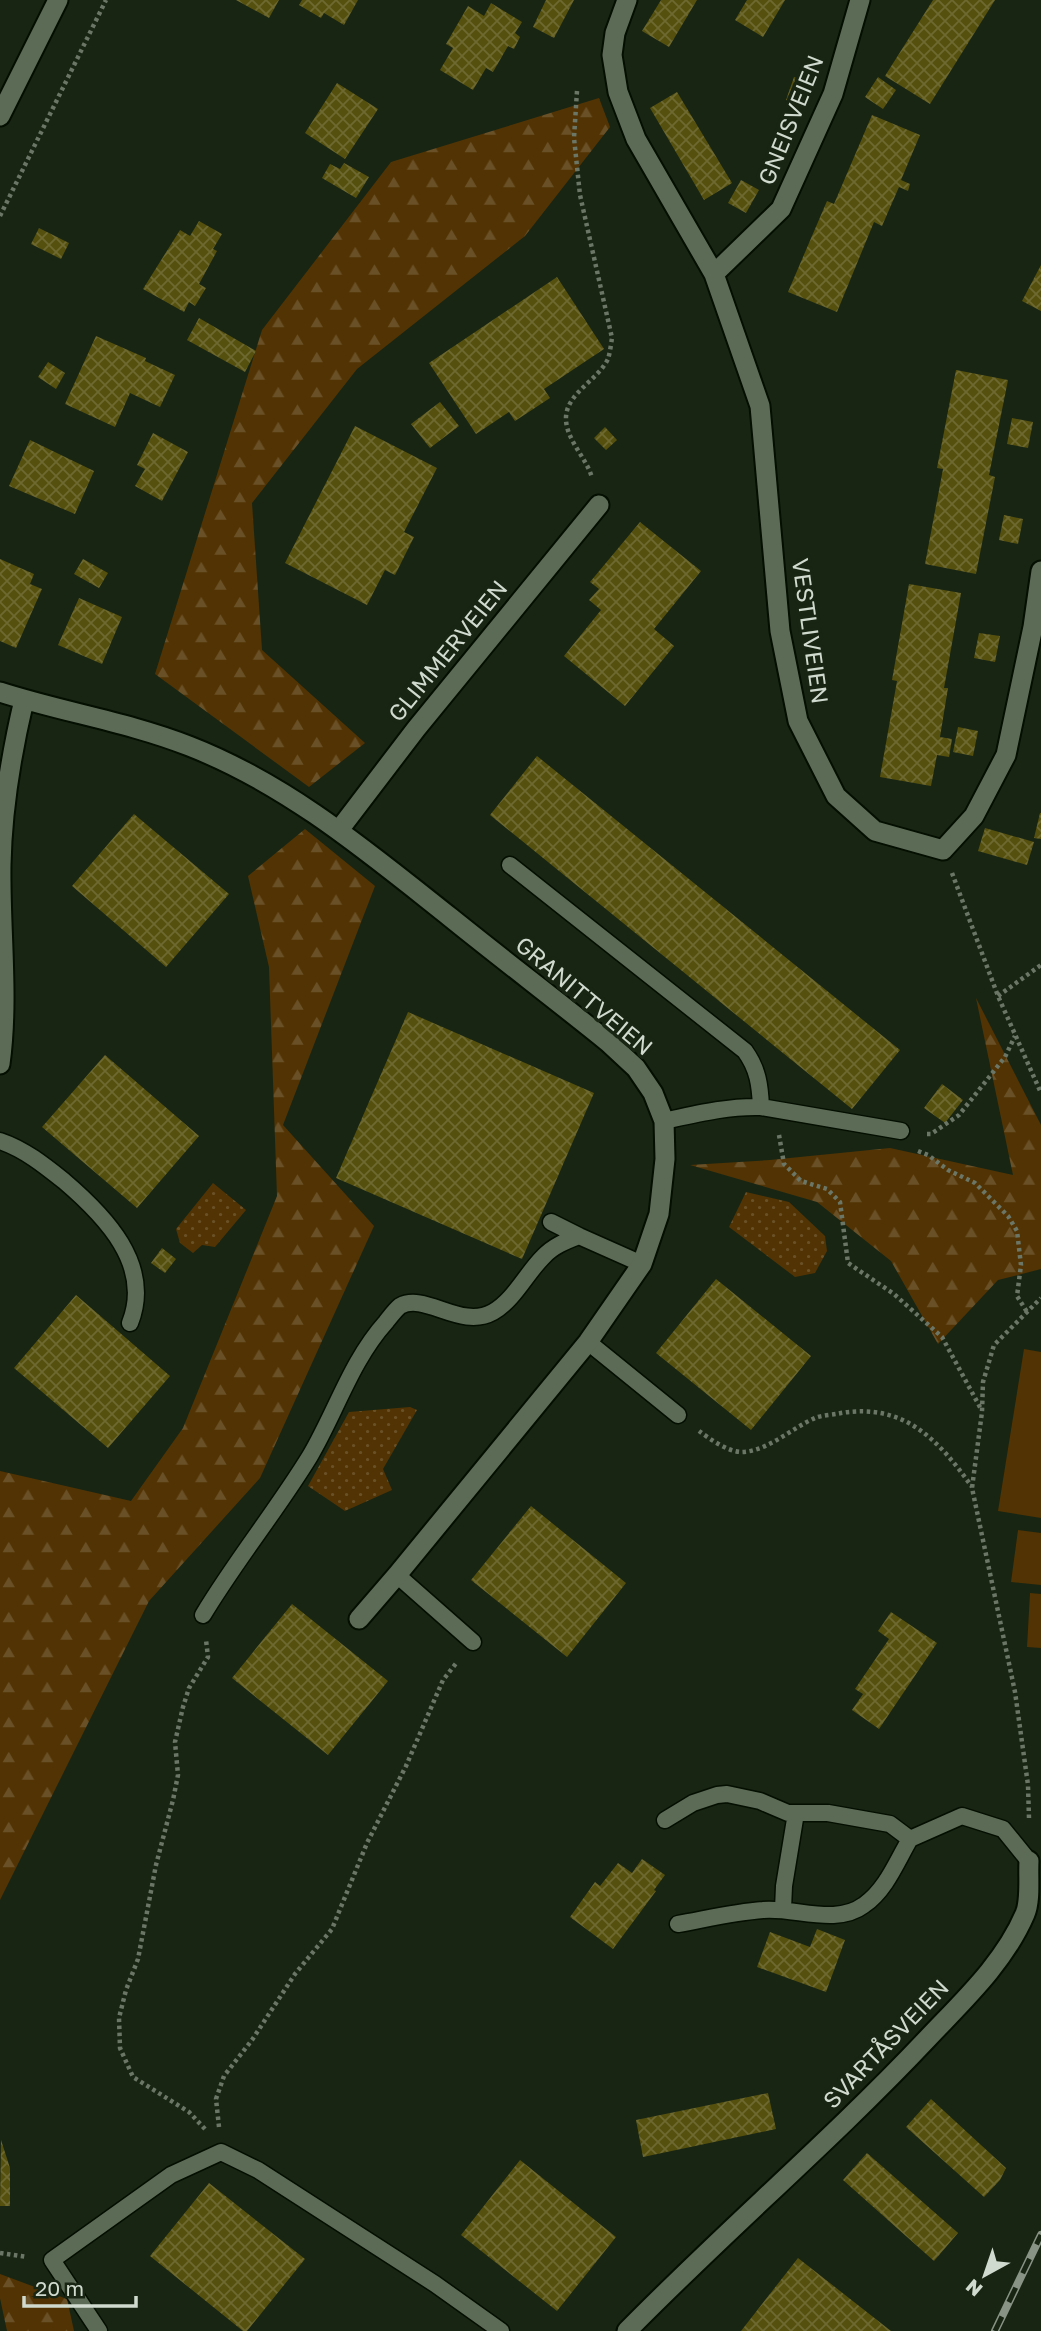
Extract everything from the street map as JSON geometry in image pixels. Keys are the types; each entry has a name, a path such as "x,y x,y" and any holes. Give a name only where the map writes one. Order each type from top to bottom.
{"street":[{"path":"0,116 58,0"},
{"name":"VESTLIVEIEN","path":"627,0 615,33 612,55 618,92 636,139 713,274 760,406 780,631 798,721 836,796 875,831 943,850"},
{"name":"GNEISVEIEN","path":"713,274 781,209 833,94 860,0"},
{"name":"GLIMMERVEIEN","path":"339,830 408,739 598,505"},
{"path":"943,850 974,816 1006,755 1033,627 1041,571"},
{"name":"GRANITTVEIEN","path":"0,692 141,729 191,746 292,798 339,830 608,1042 636,1068 653,1093 664,1121 665,1159 659,1214 642,1264 588,1342 359,1619"},
{"path":"0,1064 4,1012 1,867 3,805 24,700"},
{"name":"SVARTÅSVEIEN","path":"627,2331 897,2071 995,1966 1027,1911 1029,1861"}],"lane":[{"path":"510,865 745,1051 754,1063 769,1108"},
{"path":"664,1121 743,1106 901,1131"},
{"path":"0,1141 40,1161 91,1204 118,1238 127,1254 136,1290 136,1303 130,1323"},
{"path":"551,1222 642,1264"},
{"path":"203,1615 310,1454 361,1355 393,1314 401,1306 413,1304 479,1318 495,1311 557,1245 579,1236"},
{"path":"588,1342 678,1415"},
{"path":"397,1575 473,1642"},
{"path":"665,1819 693,1803 717,1794 747,1797 788,1813 828,1813 860,1817 890,1824 910,1839"},
{"path":"783,1909 796,1813"},
{"path":"678,1924 762,1910 842,1914 863,1906 881,1889 910,1839 962,1816 1003,1829 1029,1861"},
{"path":"99,2331 52,2260 171,2175 221,2152 258,2170 435,2284 502,2331"}],"path":[{"path":"0,216 106,0"},
{"path":"577,91 574,138 580,195 612,338 608,360 572,401 566,417 569,434 589,465 598,505"},
{"path":"943,850 998,996 1041,1093"},
{"path":"998,996 1041,965"},
{"path":"1015,1036 1005,1057 959,1115 930,1134 901,1131 908,1147 929,1155 948,1170 975,1183 1008,1216 1017,1231 1021,1265 1017,1296 1027,1312"},
{"path":"769,1108 784,1164 801,1181 827,1189 840,1202 848,1263 894,1294 942,1337 982,1412"},
{"path":"1029,1861 1028,1785 1015,1692 972,1488 982,1412 983,1382 994,1345 1041,1298"},
{"path":"678,1415 714,1442 741,1452 772,1442 816,1418 855,1411 888,1413 928,1434 972,1488"},
{"path":"203,1615 208,1657 189,1688 175,1742 178,1774 176,1787 156,1865 138,1959 124,1999 120,2049 132,2077 189,2112 210,2134 221,2152"},
{"path":"221,2152 216,2099 224,2076 295,1974 332,1929 368,1843 418,1741 443,1680 473,1642"}],"green space":[{"path":"599,98 610,127 525,236 357,369 252,503 262,650 365,743 309,787 155,674 262,330 391,162"},
{"path":"305,829 375,886 283,1125 374,1226 260,1478 149,1601 0,1900 0,1471 131,1501 183,1428 277,1196 269,967 248,876"},
{"path":"976,998 1041,1125 1041,1269 998,1280 938,1344 891,1261 817,1202 690,1165 890,1148 1013,1175"},
{"path":"213,1183 246,1210 215,1247 202,1245 193,1253 180,1243 176,1229"},
{"path":"746,1192 789,1202 825,1236 827,1251 815,1273 795,1277 729,1227"},
{"path":"1024,1349 1041,1352 1041,1518 998,1511"},
{"path":"410,1407 417,1410 383,1469 392,1490 345,1511 308,1486 349,1412"},
{"path":"1018,1530 1041,1533 1041,1585 1011,1582"},
{"path":"1030,1593 1041,1594 1041,1648 1027,1647"},
{"path":"0,2274 67,2299 74,2331 7,2331 0,2298"}],"building":[{"path":"236,0 279,0 269,18"},
{"path":"302,0 358,0 344,25 324,13 321,18 299,5"},
{"path":"546,0 574,0 554,38 533,27"},
{"path":"661,0 697,0 669,47 642,31"},
{"path":"747,0 785,0 763,37 735,20"},
{"path":"933,0 995,0 930,104 885,76"},
{"path":"491,3 522,22 515,33 520,37 514,49 508,46 493,72 486,68 473,90 440,70 453,48 446,44 468,6 484,16"},
{"path":"794,77 813,83 805,107 786,100"},
{"path":"878,77 896,90 883,109 865,97"},
{"path":"337,83 378,109 345,159 305,133"},
{"path":"677,92 732,183 704,200 650,108"},
{"path":"872,115 920,135 901,180 910,184 908,191 899,187 882,226 874,222 837,312 788,292 827,201 834,204"},
{"path":"344,163 369,177 356,198 322,178 330,164 340,169"},
{"path":"741,180 759,190 746,213 728,203"},
{"path":"199,221 222,234 213,249 217,251 199,284 206,288 195,306 189,302 184,312 143,289 180,230 190,236"},
{"path":"39,228 69,243 61,259 31,244"},
{"path":"1041,265 1041,311 1022,301"},
{"path":"557,277 604,349 544,389 550,398 515,421 509,412 476,434 429,363"},
{"path":"199,318 256,351 245,372 187,340"},
{"path":"96,336 146,358 145,361 175,375 160,407 130,393 115,427 65,404"},
{"path":"48,362 65,373 56,389 38,377"},
{"path":"956,370 1008,380 989,475 995,477 976,574 925,564 943,469 937,468"},
{"path":"440,402 459,426 430,448 411,424"},
{"path":"1012,418 1033,422 1028,448 1007,444"},
{"path":"355,426 437,468 404,532 414,537 395,575 385,570 367,605 285,563"},
{"path":"605,427 617,440 606,450 594,438"},
{"path":"153,433 188,452 162,501 135,486 145,469 137,465"},
{"path":"30,440 94,471 75,514 9,486"},
{"path":"1004,515 1023,519 1018,544 999,540"},
{"path":"640,522 701,571 654,629 674,646 625,706 564,656 601,610 589,600 599,589 590,582"},
{"path":"0,559 34,574 30,584 42,589 16,648 0,641"},
{"path":"83,559 108,573 99,588 74,574"},
{"path":"909,584 961,593 944,688 948,688 940,737 952,739 949,757 937,755 931,786 880,777 897,681 892,680"},
{"path":"79,598 122,617 102,664 58,645"},
{"path":"979,633 1000,636 995,662 974,658"},
{"path":"958,727 978,731 973,756 953,752"},
{"path":"537,756 900,1050 852,1109 490,815"},
{"path":"1041,813 1041,839 1034,838"},
{"path":"134,814 229,894 166,967 72,886"},
{"path":"985,828 1034,842 1027,865 978,851"},
{"path":"408,1012 594,1093 522,1259 336,1178"},
{"path":"105,1055 199,1136 137,1208 42,1127"},
{"path":"942,1084 963,1100 945,1123 924,1108"},
{"path":"162,1248 176,1259 165,1273 151,1263"},
{"path":"716,1279 811,1356 751,1430 656,1353"},
{"path":"76,1295 170,1376 108,1448 14,1368"},
{"path":"531,1506 626,1583 567,1657 471,1580"},
{"path":"292,1604 388,1681 328,1755 232,1678"},
{"path":"891,1612 937,1643 879,1729 852,1710 863,1694 855,1689 889,1639 878,1631"},
{"path":"642,1859 665,1875 613,1949 570,1917 595,1882 600,1886 618,1863 632,1873"},
{"path":"817,1929 845,1940 826,1992 757,1967 770,1932 810,1947"},
{"path":"768,2093 776,2129 643,2157 636,2120"},
{"path":"931,2099 1006,2168 1000,2180 984,2197 906,2127"},
{"path":"1,2140 10,2168 10,2206 0,2206"},
{"path":"867,2153 958,2233 934,2261 843,2180"},
{"path":"520,2160 616,2237 557,2311 461,2235"},
{"path":"209,2183 305,2259 247,2331 243,2331 150,2256"},
{"path":"798,2258 891,2331 741,2331"}],"railway":[{"path":"995,2331 1041,2235"}]}
